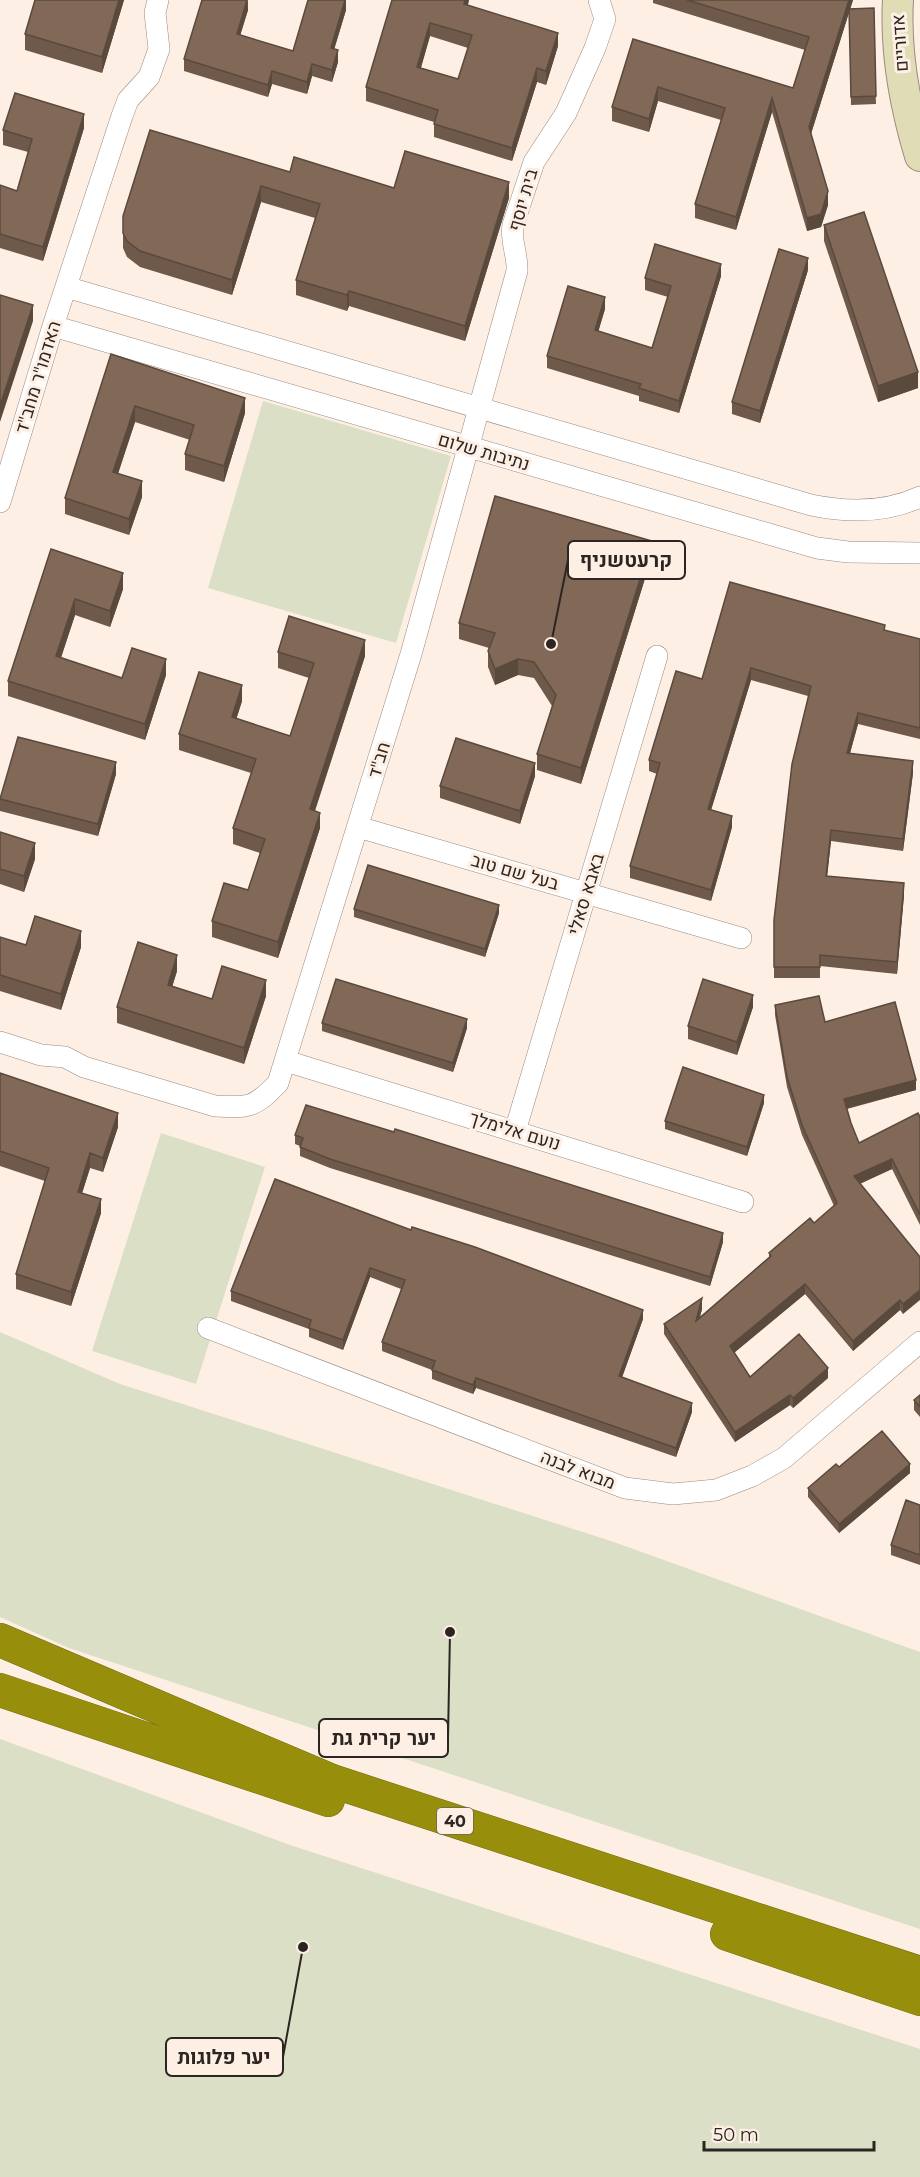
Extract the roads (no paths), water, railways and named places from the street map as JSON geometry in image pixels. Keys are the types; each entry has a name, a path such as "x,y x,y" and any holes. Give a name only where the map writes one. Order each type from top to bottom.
{"highway":[{"name":"40","path":"0,1640 332,1781 920,1974"},
{"name":"40","path":"0,1690 920,1999"}],"street":[{"path":"158,0 155,13 159,49 149,77 128,100 66,287 812,506 863,511 899,505 920,497"},
{"name":"בית יוסף","path":"469,447 517,271 517,257 511,234 513,225 534,162 566,113 595,48 605,19 598,0"},
{"name":"אדוריים","path":"898,0 904,90 920,156"},
{"name":"האדמו\"ר מחב\"ד","path":"0,502 52,326 66,287"},
{"name":"נתיבות שלום","path":"52,326 817,548 848,552 920,553"},
{"name":"חב\"ד","path":"286,1061 411,654 469,447"},
{"name":"באבא סאלי","path":"515,1131 657,656"},
{"name":"בעל שם טוב","path":"358,827 741,938"},
{"path":"0,1042 41,1055 65,1058 84,1067 215,1106 237,1107 260,1102 278,1083 286,1061"},
{"name":"נועם אלימלך","path":"286,1061 743,1202"},
{"name":"מבוא לבנה","path":"208,1328 625,1488 673,1494 716,1490 752,1476 784,1458 920,1342"}],"place":[{"name":"קרעטשניף","path":"551,644"},
{"name":"יער קרית גת","path":"450,1632"},
{"name":"יער פלוגות","path":"303,1947"}]}
